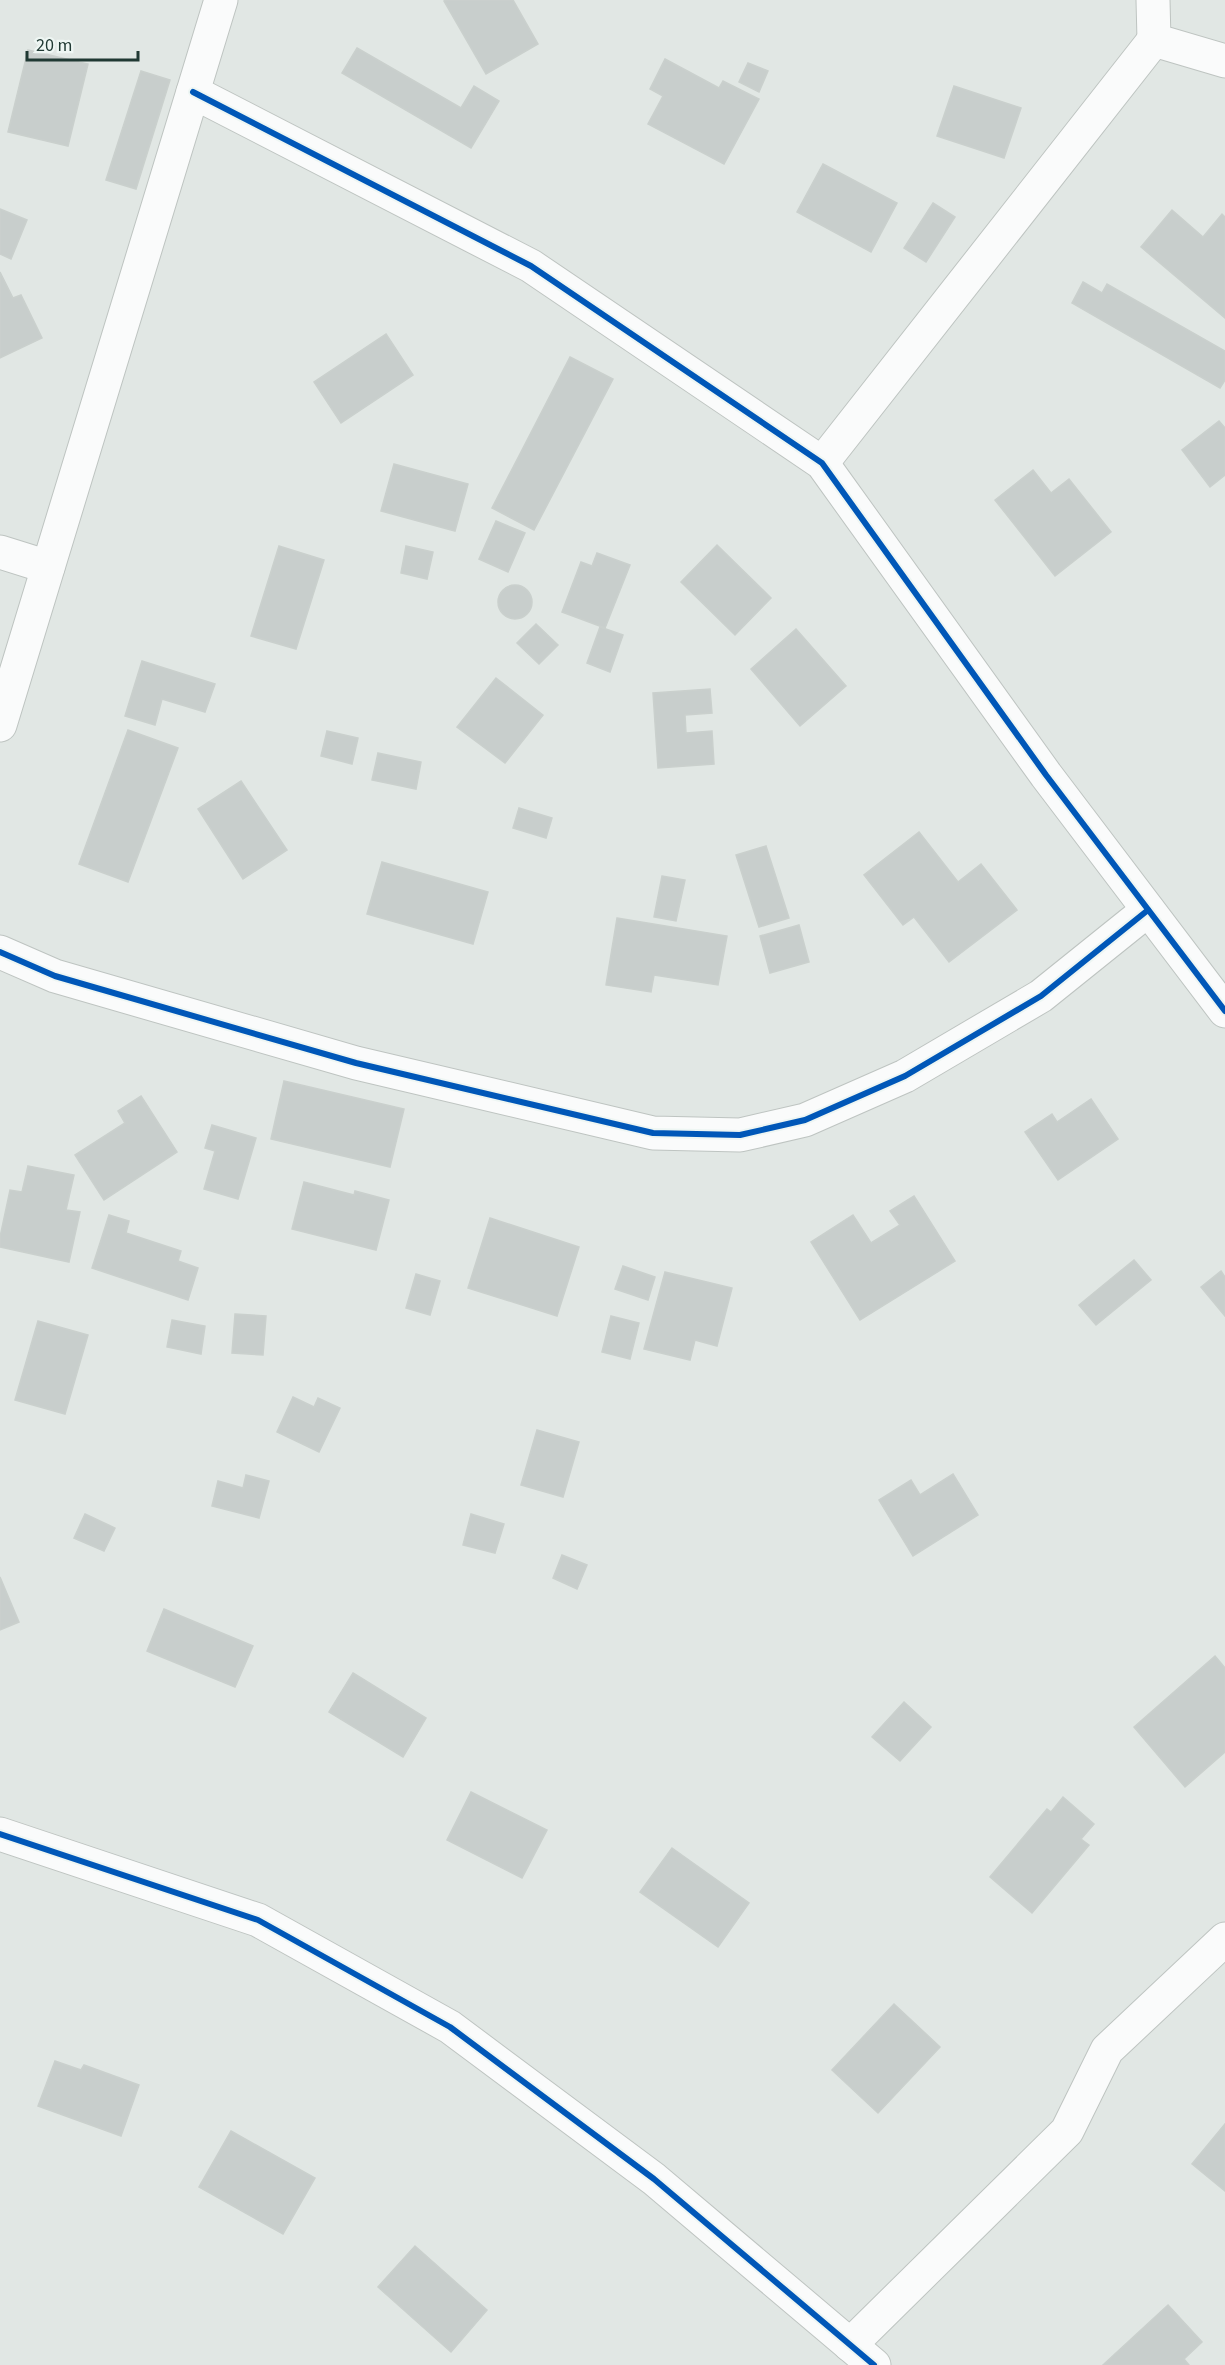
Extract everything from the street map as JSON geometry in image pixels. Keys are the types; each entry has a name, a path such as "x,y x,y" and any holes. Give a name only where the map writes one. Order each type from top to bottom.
{"street":[{"path":"0,725 221,0"},
{"path":"822,463 1154,40 1153,0"},
{"path":"1154,40 1225,61"},
{"path":"194,92 531,266 822,463 1046,775 1225,1011"},
{"path":"0,552 48,567"},
{"path":"0,952 55,976 356,1063 653,1133 740,1135 805,1120 905,1076 1041,996 1148,910"},
{"path":"0,1834 258,1920 450,2027 654,2179 862,2355 1067,2131 1107,2050 1225,1940"}],"building":[{"path":"513,0 538,44 486,74 444,1"},
{"path":"357,48 461,108 474,86 499,101 471,148 342,73"},
{"path":"28,50 88,64 68,146 8,132"},
{"path":"665,59 719,88 723,81 759,99 724,164 648,124 663,96 650,89"},
{"path":"748,63 768,71 759,92 739,82"},
{"path":"141,71 170,80 136,189 106,180"},
{"path":"954,86 1021,108 1004,158 937,136"},
{"path":"823,164 897,203 871,252 797,212"},
{"path":"933,203 955,217 926,262 904,248"},
{"path":"0,209 27,220 11,259 0,254"},
{"path":"1172,210 1203,237 1222,214 1225,217 1225,318 1141,247"},
{"path":"0,272 13,298 21,295 42,338 0,358"},
{"path":"1083,282 1102,293 1107,284 1225,351 1225,380 1220,388 1072,303"},
{"path":"386,334 413,375 341,423 314,382"},
{"path":"570,357 613,379 534,530 492,508"},
{"path":"1219,421 1225,428 1225,475 1210,487 1182,450"},
{"path":"394,464 468,484 455,531 381,511"},
{"path":"1033,470 1051,493 1069,479 1111,532 1055,576 995,500"},
{"path":"496,521 525,533 508,572 479,559"},
{"path":"717,545 771,598 735,635 681,582"},
{"path":"279,546 324,560 296,649 251,636"},
{"path":"406,546 433,552 427,579 401,573"},
{"path":"597,553 630,565 605,628 562,612 581,562 592,566"},
{"path":"515,585 527,590 532,602 527,614 515,619 503,614 498,602 503,590"},
{"path":"536,624 558,645 539,664 517,643"},
{"path":"600,627 623,635 610,672 587,663"},
{"path":"796,629 846,686 800,726 751,669"},
{"path":"142,661 215,684 205,712 162,699 155,725 125,716"},
{"path":"496,678 543,715 505,763 457,727"},
{"path":"710,689 712,713 685,715 686,733 712,731 714,764 658,768 653,693"},
{"path":"128,730 178,748 128,882 79,864"},
{"path":"327,731 358,738 352,764 321,756"},
{"path":"378,753 421,762 416,789 372,780"},
{"path":"241,781 287,850 243,879 198,809"},
{"path":"519,808 552,818 546,838 513,828"},
{"path":"919,832 958,882 981,864 1017,910 949,962 914,917 903,925 864,875"},
{"path":"766,846 789,918 759,927 736,855"},
{"path":"382,862 488,892 473,944 367,914"},
{"path":"662,876 685,880 676,921 654,917"},
{"path":"617,918 727,936 718,985 654,975 651,992 606,985"},
{"path":"799,925 809,962 770,973 760,936"},
{"path":"284,1081 404,1109 390,1167 271,1139"},
{"path":"141,1096 177,1152 104,1200 75,1155 125,1123 118,1111"},
{"path":"1091,1099 1118,1139 1058,1180 1025,1132 1052,1114 1057,1122"},
{"path":"212,1125 256,1138 238,1199 204,1189 215,1151 205,1148"},
{"path":"28,1166 74,1175 66,1210 80,1212 69,1262 0,1247 10,1190 22,1192"},
{"path":"304,1182 354,1195 355,1191 389,1200 376,1250 292,1229"},
{"path":"914,1196 955,1261 860,1320 811,1242 853,1215 871,1243 900,1225 890,1211"},
{"path":"109,1215 129,1221 126,1233 181,1251 178,1261 198,1268 188,1300 92,1268"},
{"path":"490,1218 579,1247 557,1316 468,1288"},
{"path":"1134,1260 1151,1280 1096,1325 1079,1305"},
{"path":"623,1266 655,1277 648,1300 615,1289"},
{"path":"1221,1271 1225,1277 1225,1316 1201,1287"},
{"path":"665,1272 732,1288 717,1346 695,1340 690,1360 644,1349"},
{"path":"416,1274 440,1281 430,1315 406,1308"},
{"path":"235,1314 266,1316 263,1355 232,1353"},
{"path":"611,1316 639,1323 630,1359 602,1352"},
{"path":"172,1320 205,1326 201,1354 167,1347"},
{"path":"38,1321 88,1335 65,1414 15,1400"},
{"path":"293,1397 314,1407 318,1398 340,1408 319,1452 277,1432"},
{"path":"537,1430 579,1442 563,1497 521,1485"},
{"path":"953,1474 978,1515 913,1556 879,1500 911,1480 920,1495"},
{"path":"246,1475 269,1481 259,1518 212,1506 218,1481 243,1488"},
{"path":"85,1514 115,1528 104,1551 74,1538"},
{"path":"471,1514 504,1524 495,1553 463,1545"},
{"path":"562,1555 587,1565 577,1589 553,1578"},
{"path":"0,1577 19,1622 0,1630"},
{"path":"164,1609 253,1646 235,1687 147,1651"},
{"path":"1215,1656 1225,1668 1225,1752 1185,1787 1134,1727"},
{"path":"353,1673 426,1718 403,1757 329,1712"},
{"path":"904,1702 931,1727 900,1761 872,1737"},
{"path":"471,1792 547,1830 522,1878 447,1840"},
{"path":"1063,1797 1094,1824 1081,1839 1089,1845 1032,1913 990,1877 1047,1809 1051,1812"},
{"path":"672,1848 749,1903 718,1947 640,1892"},
{"path":"894,2004 940,2047 878,2113 832,2070"},
{"path":"55,2061 81,2070 84,2065 139,2085 121,2136 38,2106"},
{"path":"1225,2124 1225,2191 1192,2164"},
{"path":"231,2131 315,2178 283,2234 199,2187"},
{"path":"415,2246 487,2310 451,2352 378,2287"},
{"path":"1168,2305 1202,2342 1184,2359 1189,2365 1103,2365"}],"cycle path":[{"path":"193,92 531,266 822,463 1046,775 1225,1011"},
{"path":"0,952 55,976 356,1063 653,1133 740,1135 805,1120 905,1076 1041,996 1148,910"},
{"path":"0,1834 258,1920 450,2027 654,2179 874,2365"}]}
